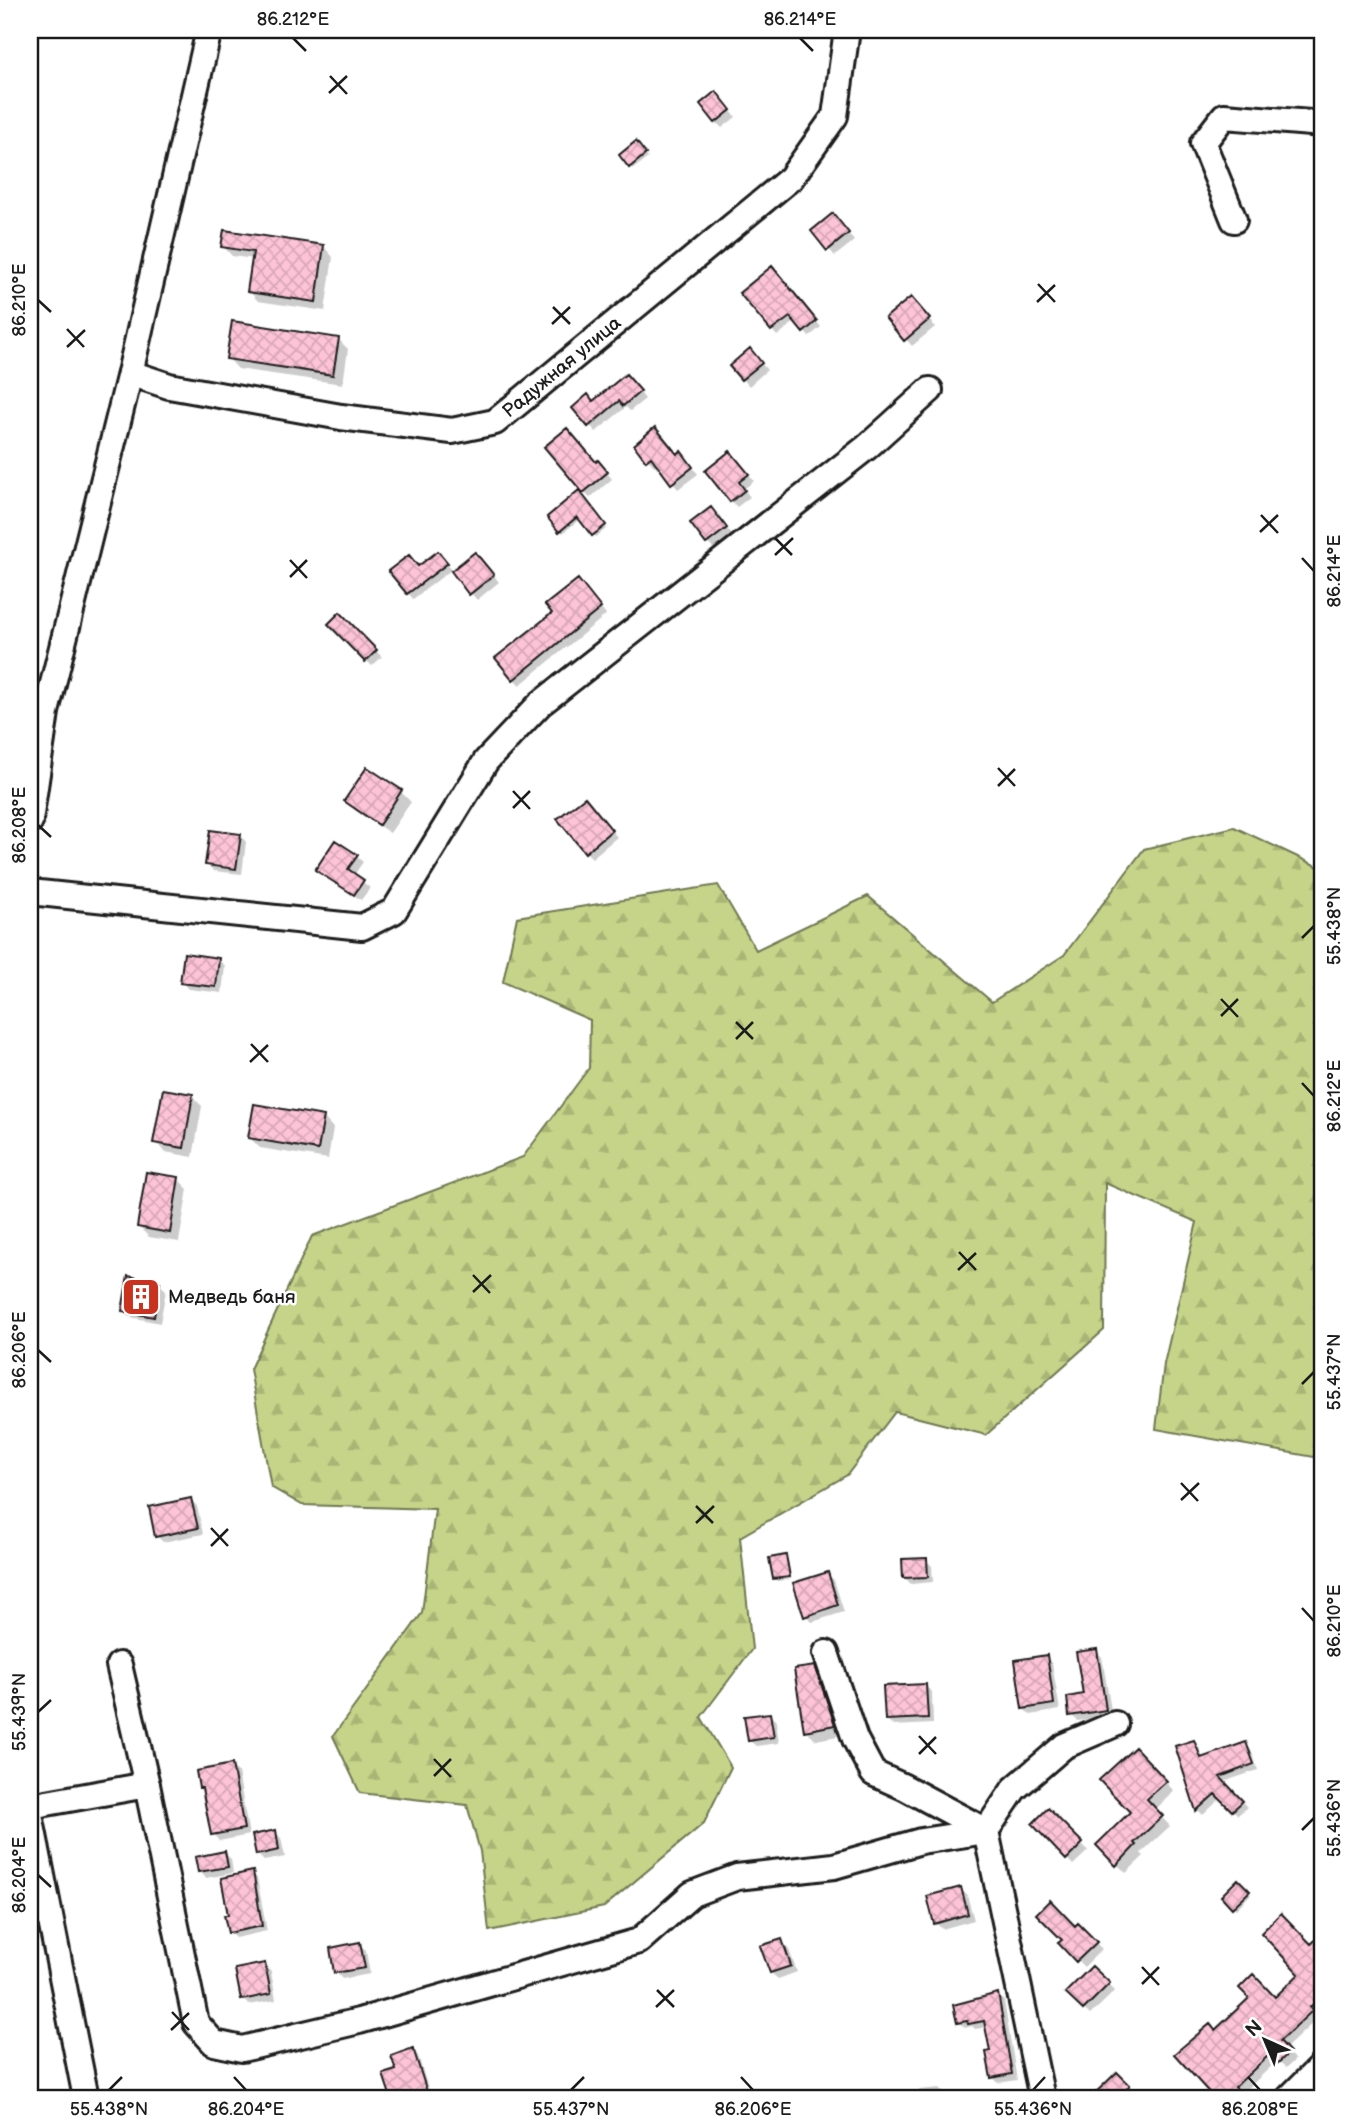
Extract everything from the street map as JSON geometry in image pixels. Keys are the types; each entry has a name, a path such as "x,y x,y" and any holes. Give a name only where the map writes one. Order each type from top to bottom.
{"street":[{"path":"30,821 46,712 130,373 209,30"},
{"name":"Радужная улица","path":"130,373 169,387 341,417 452,431 495,422 791,178 835,116 847,30"},
{"path":"1234,220 1203,143 1224,116 1323,124"},
{"path":"30,892 362,927 394,911 486,761 540,704 867,447 930,390"},
{"path":"826,1653 856,1739 873,1773 986,1831"},
{"path":"119,1665 147,1785 195,2023 214,2043 242,2049 359,2021 639,1941 692,1894 737,1877 834,1866 921,1841 986,1831"},
{"path":"1042,2098 986,1831 1014,1789 1065,1746 1115,1724"},
{"path":"30,1806 147,1785"},
{"path":"30,1815 86,2098"},
{"path":"1289,2098 1323,2064"}],"green space":[{"path":"1234,827 1323,869 1323,1449 1314,1457 1156,1429 1164,1364 1197,1222 1105,1183 1104,1330 986,1435 895,1412 847,1475 740,1537 752,1649 701,1717 731,1767 704,1823 604,1907 489,1931 480,1851 467,1805 360,1793 333,1736 422,1613 435,1509 302,1505 271,1487 250,1369 312,1236 523,1157 589,1068 590,1020 503,982 517,917 718,885 756,950 868,896 992,1002 1064,955 1144,849"}],"building":[{"path":"716,91 731,110 715,123 700,104"},
{"path":"636,141 646,154 629,168 619,155"},
{"path":"833,213 849,233 827,251 811,231"},
{"path":"224,230 324,245 316,302 247,292 253,252 221,247"},
{"path":"772,266 817,321 803,333 790,317 771,331 739,293"},
{"path":"911,297 930,319 904,341 885,318"},
{"path":"232,321 339,338 333,375 226,359"},
{"path":"750,348 762,363 741,380 729,366"},
{"path":"626,374 641,391 623,406 619,401 588,427 572,408 588,394 593,401"},
{"path":"655,427 677,454 681,451 693,467 671,484 651,457 646,461 634,445"},
{"path":"567,428 608,472 583,493 544,447"},
{"path":"730,451 749,474 739,482 745,490 730,502 705,471"},
{"path":"579,490 606,525 592,536 577,517 559,532 547,517"},
{"path":"711,507 727,528 706,544 690,523"},
{"path":"438,551 448,563 407,594 388,571 409,555 418,566"},
{"path":"475,552 494,575 469,595 451,571"},
{"path":"578,579 601,608 513,680 495,658 552,613 545,605"},
{"path":"340,612 377,650 365,662 328,624"},
{"path":"367,767 402,790 379,825 344,801"},
{"path":"585,797 612,830 585,853 557,819"},
{"path":"210,830 241,834 236,869 205,865"},
{"path":"335,840 358,855 348,869 364,880 354,895 315,870"},
{"path":"184,953 219,958 216,987 180,983"},
{"path":"163,1089 193,1094 184,1148 153,1143"},
{"path":"254,1104 324,1116 318,1150 248,1138"},
{"path":"146,1172 179,1177 170,1233 137,1227"},
{"name":"Медведь баня","path":"128,1276 160,1282 154,1317 122,1311"},
{"path":"191,1498 198,1528 155,1537 149,1507"},
{"path":"786,1555 790,1577 773,1579 769,1558"},
{"path":"927,1558 928,1577 903,1578 902,1559"},
{"path":"828,1572 838,1605 804,1617 793,1583"},
{"path":"1097,1649 1106,1710 1069,1716 1067,1697 1083,1694 1076,1652"},
{"path":"1047,1655 1054,1704 1022,1709 1015,1660"},
{"path":"815,1666 835,1725 804,1731 794,1669"},
{"path":"926,1684 928,1718 885,1720 883,1686"},
{"path":"770,1713 774,1737 748,1741 744,1716"},
{"path":"1194,1740 1201,1758 1246,1742 1254,1764 1220,1777 1243,1801 1232,1811 1215,1794 1196,1811 1175,1746"},
{"path":"1135,1747 1167,1781 1147,1799 1163,1816 1134,1843 1136,1845 1116,1866 1096,1845 1130,1812 1099,1780"},
{"path":"232,1764 244,1829 211,1835 196,1771"},
{"path":"1048,1808 1083,1843 1066,1860 1032,1824"},
{"path":"276,1830 279,1850 256,1855 252,1835"},
{"path":"225,1851 228,1867 198,1872 195,1857"},
{"path":"253,1871 262,1926 228,1933 224,1915 228,1915 221,1878"},
{"path":"1238,1879 1250,1891 1232,1908 1221,1896"},
{"path":"961,1887 968,1914 934,1924 927,1896"},
{"path":"1050,1900 1075,1926 1078,1923 1097,1942 1076,1962 1058,1943 1062,1940 1036,1914"},
{"path":"1281,1913 1311,1944 1323,1933 1323,1995 1310,2007 1313,2010 1280,2041 1290,2052 1278,2063 1270,2054 1235,2087 1245,2098 1214,2098 1174,2054 1210,2024 1215,2030 1249,1998 1239,1988 1253,1974 1275,1997 1299,1974 1261,1933"},
{"path":"782,1939 791,1966 770,1973 760,1946"},
{"path":"360,1942 365,1968 334,1973 330,1948"},
{"path":"265,1963 271,1994 241,2000 235,1969"},
{"path":"1092,1966 1110,1983 1083,2010 1065,1993"},
{"path":"998,1993 1012,2074 991,2078 986,2052 990,2051 984,2021 957,2023 953,2005"},
{"path":"413,2048 427,2092 408,2098 391,2098 383,2074 396,2070 391,2056"},
{"path":"1117,2072 1130,2085 1117,2098 1090,2098"}],"place":[{"name":"Медведь баня","path":"141,1297"}]}
